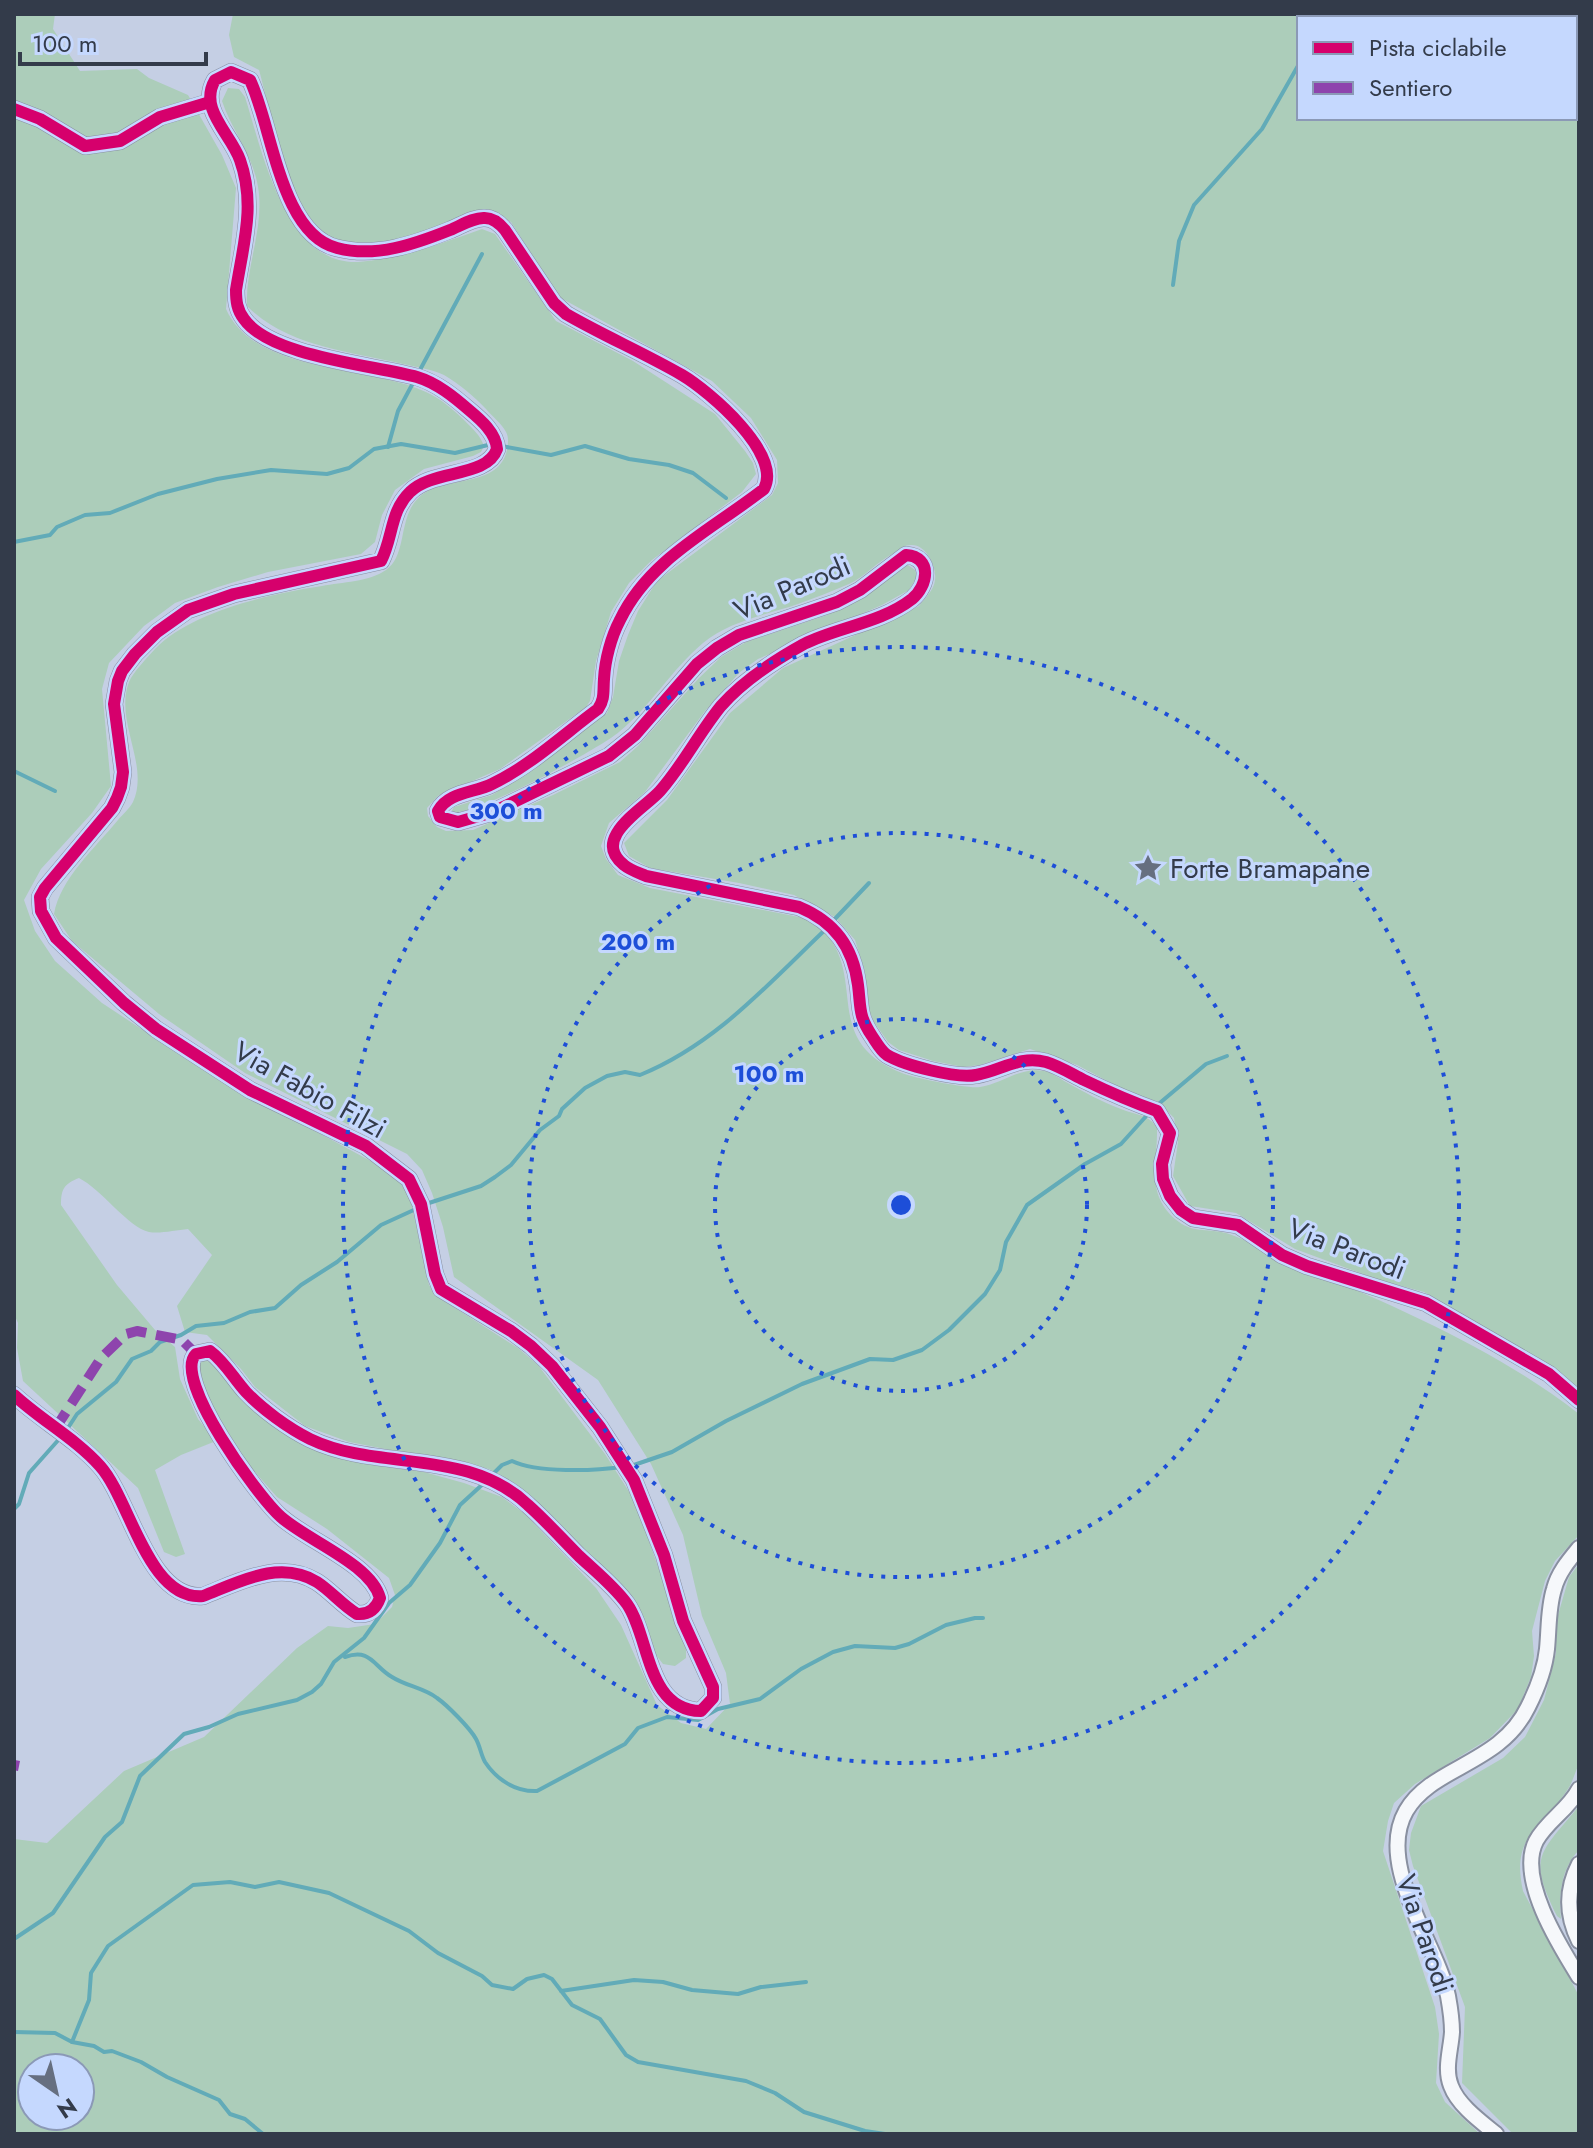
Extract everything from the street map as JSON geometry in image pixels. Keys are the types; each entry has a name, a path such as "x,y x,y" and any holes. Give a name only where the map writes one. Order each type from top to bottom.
{"street":[{"name":"Via Parodi","path":"210,102 211,86 225,73 250,80 288,192 306,227 323,243 359,251 388,250 436,236 479,218 495,220 554,303 566,314 685,377 721,405 755,444 766,464 769,477 764,489 674,554 636,592 619,621 607,656 604,696 598,709 508,776 444,802 439,808 440,817 458,822 493,812 609,756 635,735 697,664 717,648 739,635 837,602 860,590 906,555 915,557 924,566 926,579 920,592 910,601 865,622 807,643 755,675 722,705 663,788 616,832 613,845 618,859 624,866 646,876 799,907 813,913 835,930 851,954 859,989 859,1011 875,1042 886,1054 938,1071 972,1076 1013,1062 1048,1062 1125,1100 1157,1111 1170,1133 1162,1164 1163,1179 1170,1196 1181,1210 1193,1218 1238,1225 1282,1255 1307,1266 1426,1303 1549,1374 1579,1400"},
{"path":"14,109 40,119 85,146 120,141 160,117 210,102"},
{"name":"Via Fabio Filzi","path":"14,1395 100,1466 152,1562 179,1591 203,1596 274,1572 318,1583 357,1614 370,1612 377,1607 380,1598 369,1577 282,1518 266,1502 214,1426 195,1388 190,1365 196,1354 210,1351 252,1398 309,1438 359,1452 462,1469 504,1487 526,1502 629,1606 660,1686 671,1700 691,1710 701,1711 713,1698 713,1687 704,1662 683,1621 654,1528 634,1480 600,1427 552,1366 511,1331 441,1289 435,1274 421,1204 409,1179 366,1146 250,1090 156,1029 68,952 46,923 41,911 40,897 45,888 117,798 123,772 114,704 122,671 135,654 157,632 188,610 234,594 376,563 383,558 396,511 408,493 432,478 482,466 492,459 497,449 493,436 475,415 430,382 320,357 279,343 246,322 237,304 236,290 249,197 238,156 214,115 210,102"},
{"name":"Via Parodi","path":"1496,2134 1459,2099 1449,2082 1450,2008 1446,1989 1407,1895 1398,1841 1399,1826 1408,1808 1421,1793 1500,1744 1518,1725 1534,1693 1547,1653 1554,1587 1579,1548"},
{"path":"1579,1789 1575,1798 1537,1840 1530,1865 1536,1891 1579,1977"},
{"path":"1579,1864 1570,1885 1569,1909 1579,1941"}],"green space":[{"path":"14,14 55,14 53,29 80,71 137,69 149,78 188,95 222,155 236,188 226,309 241,330 261,346 287,357 402,383 426,392 460,417 476,432 484,446 481,452 473,456 424,469 395,490 382,515 375,542 361,554 268,572 175,603 144,626 109,663 102,689 111,786 92,813 41,869 24,900 35,931 55,961 102,1003 193,1063 380,1166 401,1184 410,1197 429,1285 438,1297 518,1348 538,1365 605,1454 635,1501 686,1647 686,1658 675,1666 663,1664 656,1655 636,1604 619,1584 516,1484 489,1469 349,1442 305,1426 255,1387 207,1335 185,1332 177,1306 212,1255 188,1229 158,1233 141,1229 79,1178 64,1188 61,1205 117,1285 155,1330 175,1347 180,1379 198,1419 216,1441 155,1470 185,1554 176,1557 164,1552 138,1488 23,1381 17,1348 18,1323 14,1314"},
{"path":"233,14 1559,14 1297,16 1297,120 1577,120 1579,57 1579,1389 1561,1373 1424,1292 1379,1280 1295,1249 1236,1213 1190,1206 1173,1176 1178,1142 1174,1118 1157,1101 1134,1095 1077,1065 1030,1049 980,1065 963,1067 899,1050 888,1042 874,1022 869,1010 865,972 855,940 835,917 794,895 650,868 629,856 624,843 667,800 730,713 783,668 919,606 931,591 935,575 932,563 916,545 906,546 888,556 849,584 748,619 713,635 681,665 641,711 607,741 508,794 463,811 451,812 454,807 492,795 516,780 607,713 628,635 638,611 657,581 772,495 778,483 777,460 751,418 712,381 559,297 511,222 488,209 429,234 396,243 349,243 324,234 312,223 291,183 259,70 234,57 229,35"},
{"path":"228,88 239,89 245,97 280,200 312,245 333,258 358,262 406,254 482,229 495,234 556,321 633,361 715,414 753,463 756,474 742,492 652,560 629,583 611,612 586,707 500,769 438,796 427,808 428,816 437,827 446,831 473,830 620,762 721,657 746,642 853,603 908,565 915,570 917,577 909,590 882,605 758,659 740,672 705,711 645,792 609,823 601,846 618,875 650,888 804,918 824,931 837,950 853,1027 861,1044 877,1060 908,1075 974,1087 1027,1071 1044,1071 1107,1103 1146,1117 1157,1128 1156,1188 1166,1209 1182,1224 1236,1237 1428,1323 1506,1365 1579,1414 1579,1535 1555,1561 1545,1581 1532,1631 1534,1656 1531,1677 1518,1709 1490,1738 1415,1784 1394,1803 1383,1851 1435,2007 1439,2034 1436,2083 1445,2102 1480,2134 14,2134 14,1839 47,1843 124,1771 204,1737 297,1648 328,1626 348,1628 375,1624 392,1607 395,1595 389,1578 327,1529 277,1497 247,1463 209,1402 199,1375 202,1360 211,1362 243,1401 306,1447 366,1464 424,1472 502,1497 525,1514 596,1588 621,1625 657,1705 681,1723 706,1729 730,1704 726,1673 702,1616 683,1535 651,1464 598,1380 454,1277 443,1227 422,1170 407,1154 245,1073 159,1014 72,941 54,914 63,888 71,876 133,802 137,773 126,697 131,678 155,649 189,624 232,606 379,574 393,563 398,553 406,521 416,500 436,487 473,479 494,470 507,450 508,436 502,426 461,386 444,375 300,339 263,320 247,306 259,217 258,187 252,164 222,101"},
{"path":"1579,1564 1579,1763 1568,1789 1524,1846 1520,1873 1523,1891 1579,1996 1579,2134 1513,2134 1462,2083 1465,2007 1409,1850 1411,1833 1421,1806 1503,1758 1525,1737 1544,1700 1556,1653 1556,1622 1569,1577"},
{"path":"1579,1806 1579,1850 1568,1865 1562,1882 1561,1919 1548,1896 1540,1867 1547,1846"}],"waterway":[{"path":"1173,285 1179,241 1194,205 1262,129 1297,68"},
{"path":"388,447 398,411 482,254"},
{"path":"14,542 50,535 57,527 85,515 110,513 158,494 217,479 271,470 327,474 349,468 374,449 401,444 455,453 492,444"},
{"path":"501,446 551,455 585,446 629,459 669,465 693,473 726,498"},
{"path":"14,771 55,791"},
{"path":"832,922 869,883"},
{"path":"66,1431 77,1414 116,1382 132,1359 196,1326 224,1323 250,1312 275,1308 381,1225 429,1203 481,1186 495,1177 511,1165 540,1130 559,1116 562,1109 585,1088 607,1076 625,1072 640,1075 693,1047 740,1011 827,928"},
{"path":"1155,1107 1206,1064 1227,1056"},
{"path":"631,1466 672,1452 726,1421 802,1384 870,1359 893,1360 922,1350 949,1330 985,1294 1000,1270 1006,1242 1027,1205 1085,1164 1121,1144 1149,1113"},
{"path":"14,1509 19,1504 29,1473 61,1437"},
{"path":"490,1477 502,1465 512,1461 550,1469 622,1467"},
{"path":"14,1939 53,1913 105,1837 122,1822 140,1776 184,1734 238,1714 297,1700 321,1684 334,1662 364,1638 389,1603 410,1585 440,1543 460,1505 484,1483"},
{"path":"345,1657 366,1656 392,1677 437,1698 473,1734 485,1762 495,1774 514,1787 537,1791 625,1744 638,1728 667,1717 698,1720 718,1709 760,1699 801,1669 833,1652 855,1646 895,1648 946,1625 983,1618"},
{"path":"72,2042 89,2000 91,1973 108,1946 193,1885 230,1882 255,1887 279,1882 329,1893 409,1931 438,1953 482,1976 492,1985 513,1989 527,1979 544,1975 552,1979 572,2005 600,2019 626,2055 638,2062 746,2081 775,2093 804,2112 885,2134"},
{"path":"561,1991 634,1980 738,1994 761,1987 806,1982"},
{"path":"14,2032 55,2033 72,2042 94,2046 104,2052 112,2051 141,2062 219,2100 230,2114 245,2119 263,2134"}],"marked path":[{"path":"55,1429 101,1358 126,1334 137,1331 182,1340 196,1354"},
{"path":"14,1765 19,1766"}],"cycle path":[{"path":"14,1395 100,1466 111,1481 154,1566 168,1582 184,1593 203,1596 245,1579 289,1573 317,1582 357,1614 372,1610 380,1598 365,1574 281,1517 255,1487 221,1437 196,1387 192,1367 196,1354 210,1351 260,1405 310,1439 365,1455 450,1467 504,1487 535,1511 622,1597 635,1618 652,1670 669,1698 683,1707 701,1711 713,1698 713,1687 683,1621 664,1555 634,1480 600,1427 552,1366 511,1331 441,1289 435,1274 421,1204 409,1179 366,1146 250,1090 156,1029 56,938 41,911 40,897 45,888 117,798 123,772 114,704 122,671 135,654 157,632 188,610 234,594 381,561 395,516 410,492 432,480 482,465 497,449 491,432 483,423 451,395 431,383 417,377 299,351 257,332 244,319 237,305 236,290 247,225 245,177 236,150 210,101 215,80 231,72 250,80 290,201 302,222 318,239 352,251 381,250 423,240 476,219 494,220 505,230 554,303 566,314 694,383 740,425 763,459 767,475 764,489 665,562 632,598 611,641 603,698 598,709 506,777 448,800 438,811 440,817 458,822 493,812 609,756 635,735 697,664 717,648 739,635 837,602 860,590 906,555 915,557 921,561 925,573 922,587 912,599 887,614 804,644 739,688 713,716 660,791 616,834 613,845 615,855 626,867 646,876 799,907 812,913 832,928 847,948 856,971 864,1022 887,1055 930,1070 967,1076 1019,1062 1046,1062 1157,1111 1170,1133 1162,1164 1163,1179 1170,1196 1181,1210 1193,1218 1238,1225 1282,1255 1307,1266 1426,1303 1549,1374 1579,1400"},
{"path":"14,109 40,119 85,146 120,141 160,117 210,102"}],"place":[{"name":"Forte Bramapane","path":"1148,868"}]}
